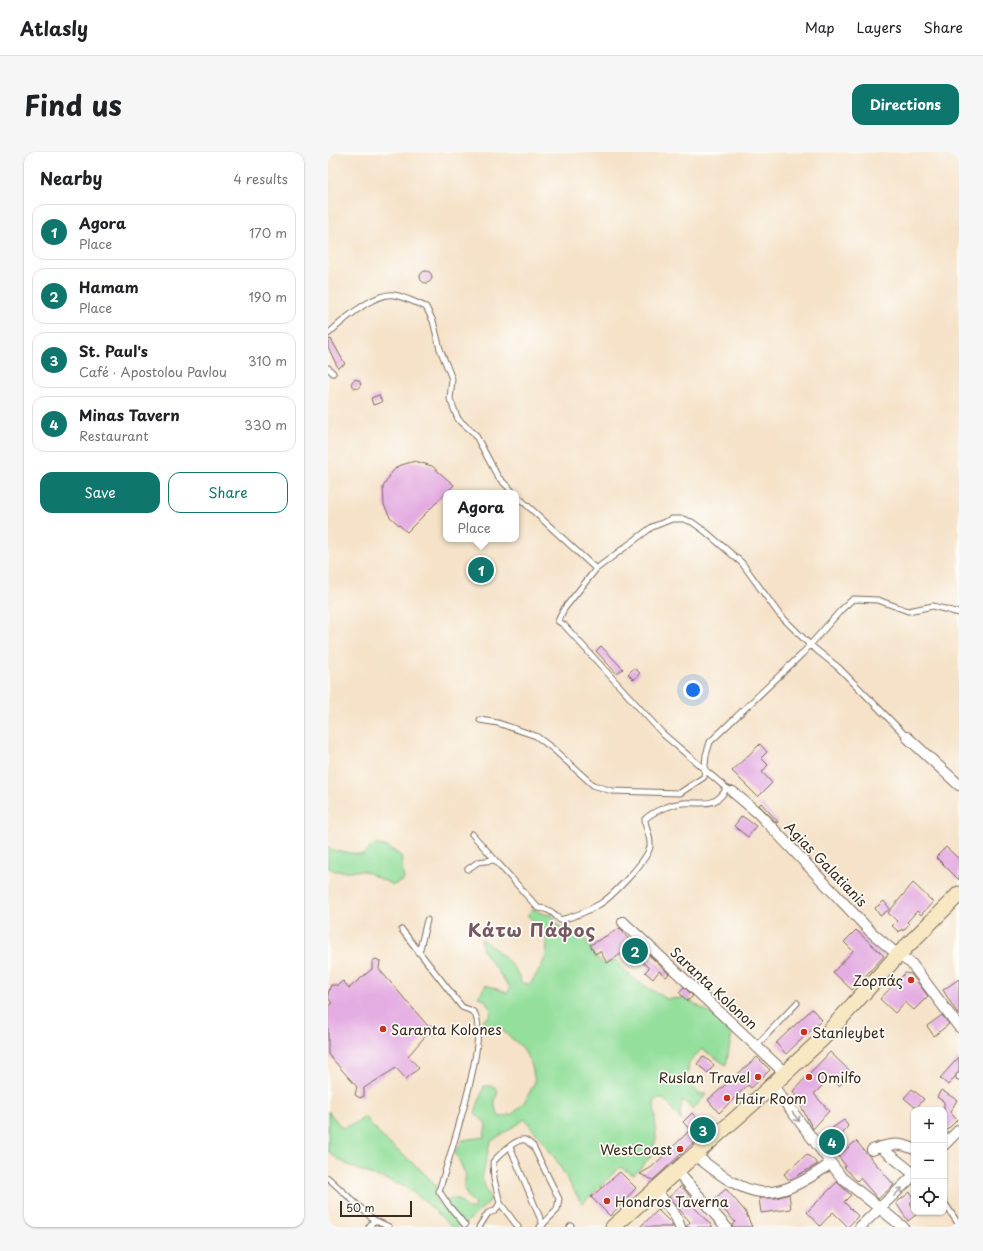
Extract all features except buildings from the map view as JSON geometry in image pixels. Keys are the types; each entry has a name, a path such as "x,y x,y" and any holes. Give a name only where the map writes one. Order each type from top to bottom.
{"main road":[{"path":"613,1227 696,1155 714,1142 824,1038 898,955 959,894"}],"street":[{"path":"907,736 959,785"},
{"name":"Agias Galatianis","path":"729,789 759,814 871,932 898,955 911,963 959,1027"},
{"name":"Saranta Kolonon","path":"623,922 786,1074"},
{"path":"773,1086 830,1164 842,1178 903,1227"},
{"path":"946,1143 959,1130"},
{"path":"911,1148 895,1144 886,1144 876,1148 911,1173"},
{"path":"696,1155 711,1168 747,1190 760,1193 781,1191 808,1179 830,1164"},
{"path":"678,1171 726,1227"},
{"path":"860,1227 911,1178"},
{"path":"656,1190 676,1217 680,1227"}],"lane":[{"path":"328,334 364,305 377,298 392,294 426,307 433,321 440,349 452,379 450,399 458,418 474,434 498,477 511,490"},
{"path":"328,368 333,373"},
{"path":"519,498 596,569"},
{"path":"472,834 538,908 545,908 552,912 560,920 569,918 598,905 608,898 647,857 650,847 645,819 651,814 681,803 710,803 719,800 725,791 729,789 663,734 564,625 558,621 564,609 596,569 652,527 672,519 683,519 706,532 742,563 779,614 809,644 839,668 907,736"},
{"path":"480,720 498,723 536,736 552,748 593,785 612,791 680,793 704,777 706,770 706,755 710,742 802,654 809,644 853,599 878,600 908,611 933,606 959,614"},
{"path":"468,869 478,862 494,860"},
{"path":"419,953 427,920"},
{"path":"402,930 462,1007 476,1014 479,1028 467,1100 439,1191 448,1206 465,1225"},
{"path":"756,1046 797,1003"},
{"path":"510,1147 542,1226 557,1210 559,1200 533,1146 526,1140 521,1140 510,1147 501,1153 494,1162 494,1179 500,1203 518,1227"},
{"path":"328,1178 374,1220 389,1227"},
{"path":"479,1227 488,1213 495,1210 500,1203"},
{"path":"947,1207 959,1225"},
{"path":"369,1227 374,1220"}],"green space":[{"path":"374,844 388,847 401,856 404,880 393,885 364,871 335,871 328,867 328,846 333,850 363,855"},
{"path":"533,909 544,914 552,915 566,936 582,932 594,955 604,964 616,960 624,971 640,983 667,999 685,998 716,1017 732,1034 726,1065 702,1049 689,1062 688,1072 684,1078 699,1094 707,1094 693,1109 682,1100 680,1114 682,1121 664,1099 654,1100 656,1139 650,1157 634,1175 620,1167 582,1204 555,1158 525,1119 490,1142 482,1179 491,1200 462,1227 452,1227 411,1190 355,1168 336,1158 328,1151 328,1111 342,1128 357,1123 365,1116 381,1136 419,1168 436,1186 435,1200 443,1207 450,1198 458,1199 466,1207 473,1210 475,1204 469,1198 464,1188 466,1175 455,1152 463,1140 484,1137 486,1124 475,1113 484,1086 494,1086 498,1092 495,1099 495,1105 496,1111 500,1117 513,1114 525,1101 535,1082 532,1066 523,1048 502,1030 488,1030 483,1020 490,1016 491,1010 485,1000 478,997 486,985 508,993 510,988 483,951 481,939 506,958 516,971 521,983 530,984 546,956 547,948 546,940 542,933 527,915"}],"place":[{"name":"Agora","path":"481,570"},
{"name":"Hamam","path":"635,951"},
{"name":"Ζορπάς","path":"911,980"},
{"name":"Saranta Kolones","path":"383,1029"},
{"name":"Stanleybet","path":"804,1032"},
{"name":"Ruslan Travel","path":"758,1077"},
{"name":"Omilfo","path":"809,1077"},
{"name":"Hair Room","path":"727,1098"},
{"name":"St. Paul's","path":"703,1130"},
{"name":"Minas Tavern","path":"832,1142"},
{"name":"WestCoast","path":"680,1149"},
{"name":"Hondros Taverna","path":"607,1201"}],"district":[{"name":"Κάτω Πάφος","path":"532,929"}]}
